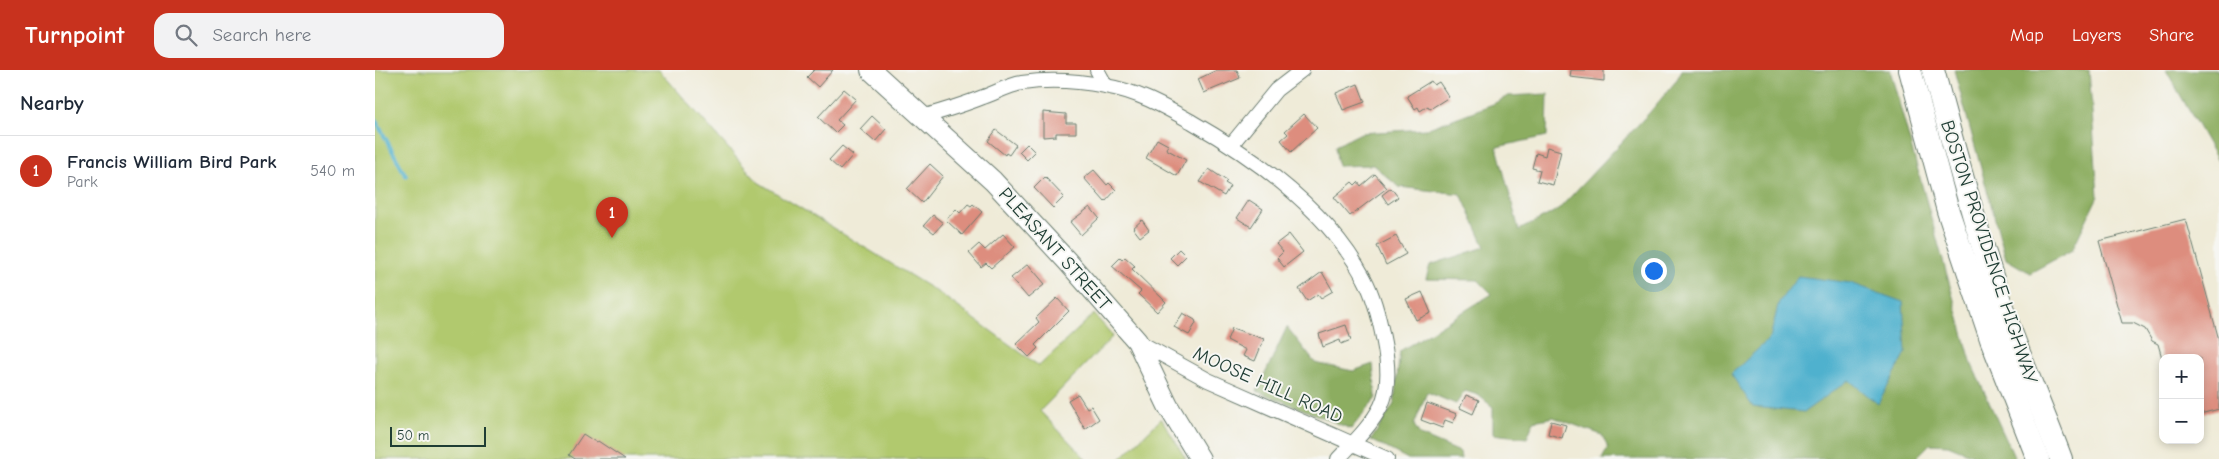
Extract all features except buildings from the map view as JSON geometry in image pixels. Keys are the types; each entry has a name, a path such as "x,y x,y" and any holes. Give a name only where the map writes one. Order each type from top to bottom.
{"main road":[{"name":"BOSTON PROVIDENCE HIGHWAY","path":"1910,70 1948,211 1991,339 2038,459"},
{"name":"BOSTON PROVIDENCE HIGHWAY","path":"1933,70 1954,148 2001,305 2025,371 2061,459"}],"street":[{"name":"PLEASANT STREET","path":"871,70 993,181 1137,341 1168,406 1200,459"},
{"path":"1021,83 1031,70"},
{"path":"1097,70 1106,86"},
{"path":"1231,145 1276,90 1302,70"},
{"path":"922,117 954,108 1021,83 1079,82 1106,86 1158,103 1231,145 1277,178 1332,234 1364,278 1379,314 1387,361 1386,386 1381,406 1353,444 1338,459"},
{"name":"MOOSE HILL ROAD","path":"1137,341 1208,380 1387,459"}],"green space":[{"path":"375,70 659,70 758,182 939,293 1039,366 1094,314 1113,336 1040,411 1086,459 375,459"},
{"path":"1682,70 1890,70 1972,365 2015,459 1982,459 1948,445 1930,444 1915,459 1602,459 1608,448 1602,435 1553,417 1534,421 1527,438 1493,434 1493,407 1478,395 1465,391 1456,404 1427,392 1414,425 1420,435 1460,452 1461,459 1408,459 1371,440 1394,404 1400,351 1492,294 1478,280 1426,279 1430,265 1485,247 1461,194 1399,187 1373,165 1338,166 1335,146 1361,133 1426,129 1493,104 1508,96 1548,94 1547,136 1497,147 1519,230 1558,210 1650,112 1676,81"},
{"path":"1954,70 2089,70 2098,196 2072,250 2030,273 2006,259"},
{"path":"2166,70 2219,70 2219,163"},
{"path":"1287,327 1315,363 1353,371 1373,364 1376,398 1351,429 1257,391"},
{"path":"1161,419 1186,459 1120,459"}],"water":[{"path":"1798,276 1851,283 1903,302 1906,353 1878,404 1849,380 1804,412 1753,407 1731,374 1770,338 1779,302"}],"waterway":[{"path":"375,119 406,176"}],"place":[{"name":"Francis William Bird Park","path":"612,238"}]}
